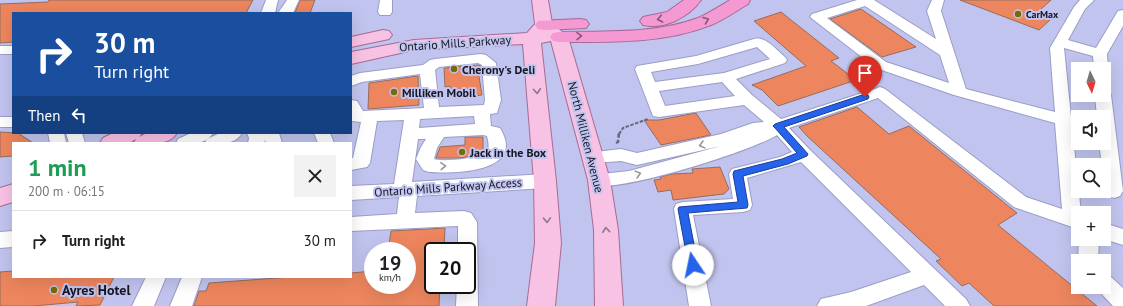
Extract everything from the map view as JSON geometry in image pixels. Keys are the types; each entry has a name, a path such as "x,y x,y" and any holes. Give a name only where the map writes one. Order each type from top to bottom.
{"highway":[{"path":"538,31 659,20 679,12 693,0"},
{"path":"559,37 637,34 670,30 704,21 742,0"}],"main road":[{"path":"540,0 538,31 548,243 541,306"},
{"name":"Ontario Mills Parkway","path":"352,42 406,31 467,26 538,31 559,37"},
{"path":"352,50 380,43 406,31"},
{"name":"Ontario Mills Parkway","path":"352,58 414,45 538,31"},
{"name":"North Milliken Avenue","path":"559,37 596,169 606,230 609,306"},
{"path":"113,142 129,134"},
{"path":"147,142 164,134"},
{"path":"0,183 12,179"},
{"path":"0,197 12,193"}],"street":[{"path":"268,12 272,0"},
{"path":"286,12 293,0"},
{"path":"938,0 934,11 959,92"},
{"path":"946,52 867,1 817,17 881,65 959,92 1071,122 1057,48 1080,7 1088,0"},
{"path":"1101,62 1100,54 1123,14"},
{"path":"650,88 726,77 780,60 759,42 698,60 642,69 659,112 747,99"},
{"path":"1060,42 1100,54"},
{"path":"0,50 12,50"},
{"path":"352,81 360,78 427,69 435,63 481,58 489,63 493,100 491,110 358,117 352,107"},
{"path":"427,69 432,113"},
{"path":"726,77 747,99 778,126 804,154 959,306"},
{"path":"596,169 621,155 637,159 717,141 753,129 778,126 880,92 1020,202 1071,220"},
{"path":"482,110 483,129"},
{"path":"405,221 410,134 413,114"},
{"path":"352,164 361,163 370,116"},
{"path":"0,122 12,122"},
{"path":"596,169 629,177 718,153 763,136 778,126"},
{"path":"410,134 439,132 483,129 494,132 497,138 496,152 488,161 480,164 438,167 429,166 425,159 429,147 439,132"},
{"path":"186,142 203,134"},
{"path":"215,142 232,134"},
{"path":"700,306 683,209 743,205 738,174 784,162 804,154"},
{"path":"1111,171 1114,191 1111,190"},
{"name":"Ontario Mills Parkway Access","path":"352,193 545,181"},
{"path":"352,224 464,218 468,222 468,242"},
{"path":"1111,233 1123,237"},
{"path":"0,240 12,239"},
{"path":"828,306 853,304 927,275"},
{"path":"143,306 156,278"},
{"path":"181,306 192,278"},
{"path":"1111,290 1123,302"},
{"path":"467,294 467,306"}],"building":[{"path":"49,0 253,0 247,12 12,12 12,42 0,43 0,4 48,2"},
{"path":"300,0 315,0 310,12 295,12"},
{"name":"CarMax","path":"960,0 1051,0 1040,10 1045,12 1041,16 1051,19 1039,30"},
{"path":"861,9 916,47 882,57 830,19"},
{"path":"781,12 839,58 831,61 856,80 778,106 762,90 752,85 806,66 754,21"},
{"name":"Milliken Mobil","path":"481,66 481,70 478,71 482,95 453,98 450,86 445,87 444,68"},
{"name":"Milliken Mobil","path":"418,76 419,105 368,109 369,83"},
{"path":"857,107 889,134 909,126 1017,213 998,225 1071,285 1071,294 1082,294 1097,306 994,306 969,283 962,286 936,261 941,259 799,127"},
{"path":"696,113 711,135 661,145 644,120 659,120"},
{"path":"0,132 20,134 32,142 12,142 12,156 0,157"},
{"path":"465,137 483,137 483,153 461,158 436,158 440,147 465,145"},
{"path":"720,167 729,189 724,194 673,200 671,190 658,192 654,180 661,179 660,177 672,174 693,173 692,169"},
{"path":"445,228 444,242 424,242 424,294 440,294 439,306 194,306 199,291 206,291 209,283 277,278 352,278 352,273 364,272 364,294 416,294 416,242 389,242 391,231"},
{"name":"Ayres Hotel","path":"12,271 12,278 114,278 100,305 76,306 78,302 34,306 0,306 0,272"}],"place":[{"name":"CarMax","path":"1018,14"},
{"name":"Cherony's Deli","path":"454,69"},
{"name":"Milliken Mobil","path":"394,92"},
{"name":"Jack in the Box","path":"462,152"},
{"name":"Ayres Hotel","path":"54,290"}],"route":[{"path":"693,265 683,209 743,205 738,174 784,162 804,154 778,126 865,97"}]}
